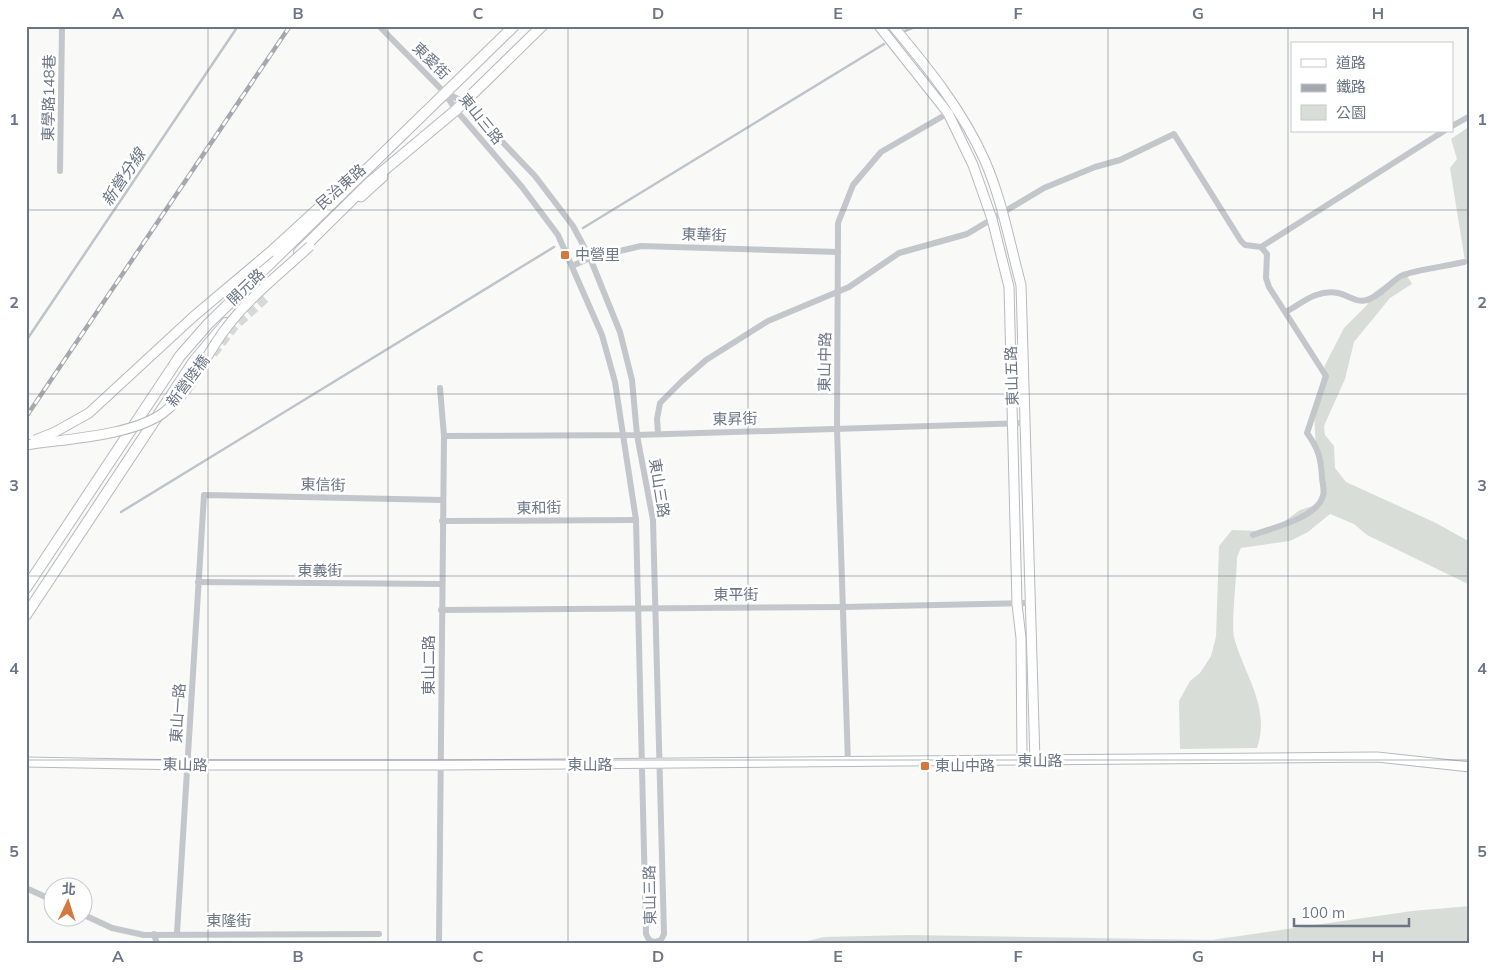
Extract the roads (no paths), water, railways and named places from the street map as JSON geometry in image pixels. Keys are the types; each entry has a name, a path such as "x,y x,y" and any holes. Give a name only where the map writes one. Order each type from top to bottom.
{"main road":[{"name":"開元路","path":"26,588 180,356 208,324 444,92 514,26"},
{"name":"開元路","path":"26,615 194,361 225,324 370,182 456,110 542,26"}],"street":[{"name":"東學路148巷","path":"60,171 62,26"},
{"name":"東愛街","path":"379,26 444,92"},
{"name":"東山五路","path":"879,26 948,113 973,165 992,219 1009,287 1014,424 1017,604 1021,638 1022,761"},
{"name":"東山五路","path":"893,26 957,108 985,161 1002,212 1021,285 1035,761"},
{"name":"東山三路","path":"444,92 464,102 535,176 573,226 590,258 620,332 632,380 637,435 653,520 664,934 661,940 655,942 649,940 646,934 636,520 615,382 602,335 558,235 522,187 456,110 444,92"},
{"name":"東山中路","path":"848,763 837,429 838,223 853,185 881,152 957,108"},
{"path":"1454,125 1470,116"},
{"name":"民治東路","path":"270,252 414,123"},
{"path":"1261,247 1442,132"},
{"name":"開元路","path":"310,246 428,134"},
{"path":"658,433 657,419 660,403 706,360 768,321 838,291 868,275 899,253 967,234 1044,188 1095,167 1120,160 1174,134 1240,241 1245,244 1261,247 1267,254 1266,278 1269,287 1326,376 1307,433 1317,446 1320,456 1324,496 1316,508 1296,520 1253,535"},
{"name":"新營陸橋","path":"26,444 126,429 162,414 188,386 224,330 252,300 310,246"},
{"name":"東華街","path":"572,266 590,258 641,246 838,252"},
{"name":"新營陸橋","path":"26,444 55,432 89,413 193,317 270,252"},
{"path":"1286,312 1316,294 1324,292 1335,292 1361,301 1369,299 1400,277 1411,272 1464,262"},
{"path":"165,344 174,328"},
{"name":"東山二路","path":"439,942 444,436 440,388"},
{"name":"東昇街","path":"444,436 637,435 1026,423"},
{"name":"東信街","path":"204,495 442,500"},
{"name":"東山一路","path":"176,933 204,495"},
{"name":"東和街","path":"442,521 636,520"},
{"name":"東義街","path":"198,582 442,584"},
{"name":"東平街","path":"442,610 844,607 1030,603"},
{"name":"東山路","path":"26,762 187,765 643,765 1378,757 1470,767"},
{"path":"26,888 42,895"},
{"name":"東隆街","path":"92,919 112,928 144,935 176,933 380,934"},
{"path":"154,934 157,944"}],"waterway":[{"name":"新營分線","path":"26,341 238,26"},
{"path":"905,31 917,26"},
{"path":"583,228 884,44"},
{"path":"121,512 554,247"}],"tunnel":[{"path":"213,354 234,327 268,296"}],"railway":[{"path":"26,417 290,26"}],"place":[{"name":"中營里","path":"565,255"},
{"name":"東山中路","path":"925,766"}]}
